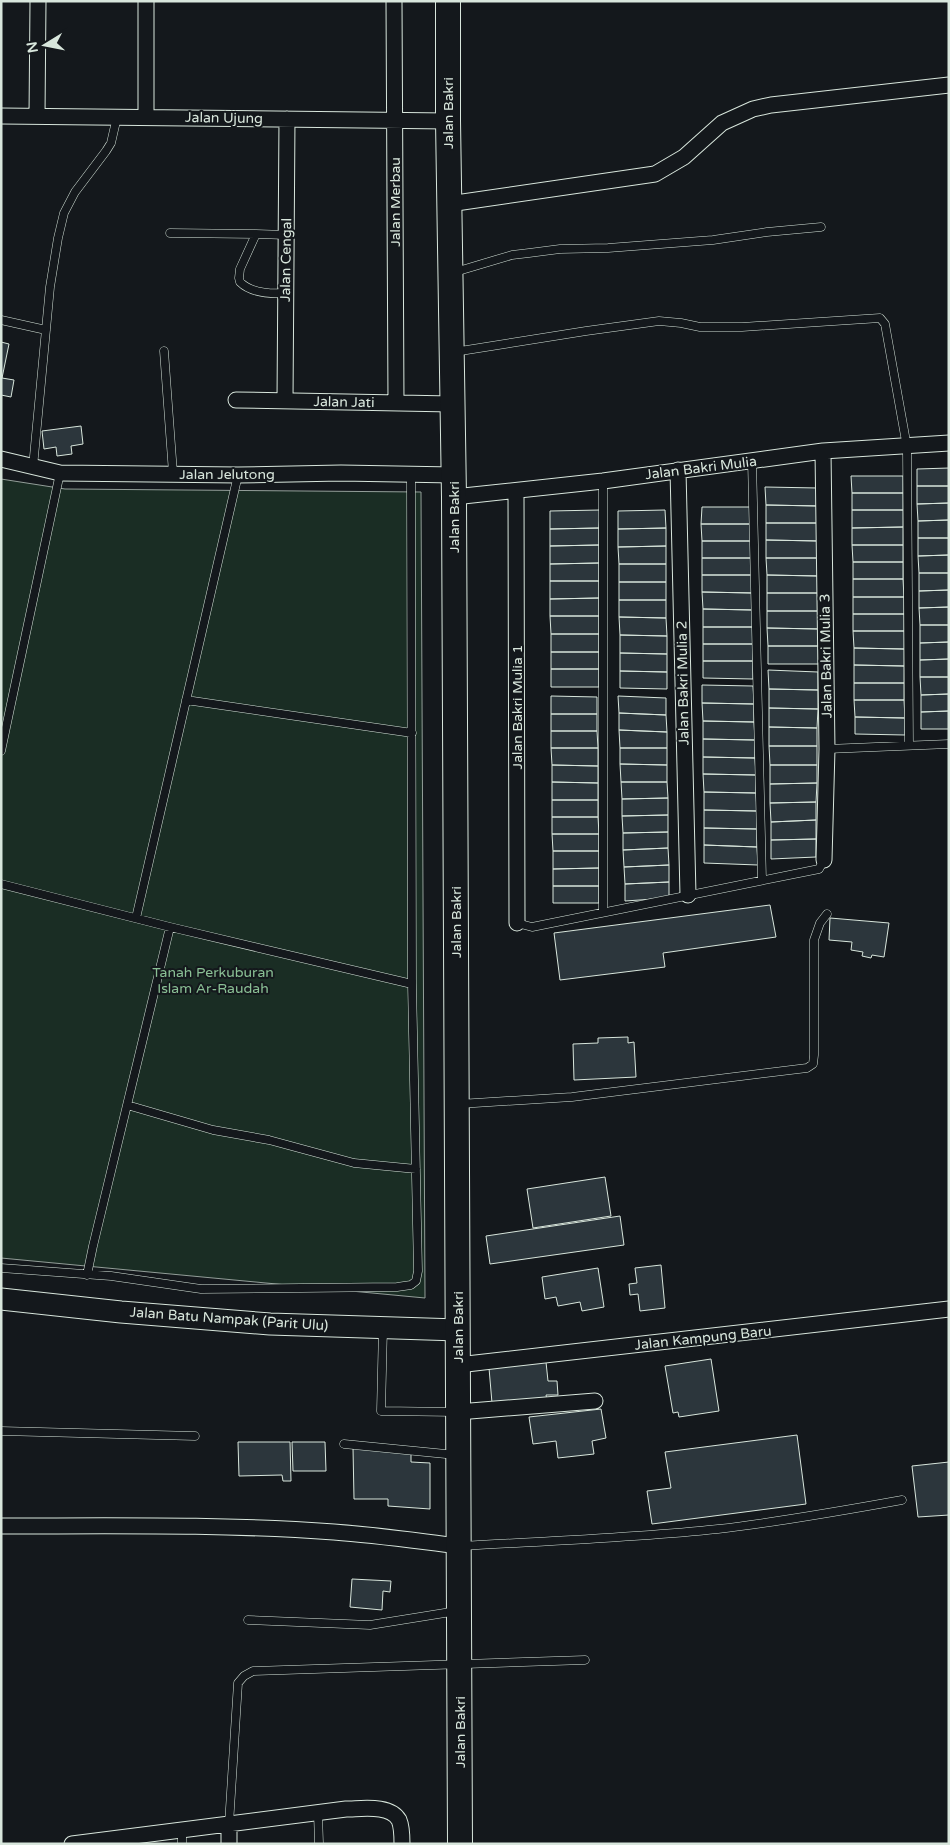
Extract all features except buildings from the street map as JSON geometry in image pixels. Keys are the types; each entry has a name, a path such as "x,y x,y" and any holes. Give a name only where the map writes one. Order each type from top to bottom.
{"main road":[{"name":"Jalan Bakri","path":"448,1 449,204 454,486 460,1844"}],"street":[{"path":"36,116 38,1"},
{"path":"146,1 146,117"},
{"name":"Jalan Merbau","path":"394,1 396,403"},
{"path":"449,204 655,174 684,157 722,123 753,109 771,105 949,85"},
{"name":"Jalan Ujung","path":"1,116 448,121"},
{"name":"Jalan Cengal","path":"285,401 287,119"},
{"name":"Jalan Jati","path":"236,400 452,404"},
{"name":"Jalan Bakri Mulia","path":"454,486 516,491 823,452 949,444"},
{"name":"Jalan Bakri Mulia 3","path":"823,452 827,750 824,860"},
{"name":"Jalan Jelutong","path":"1,459 60,473 238,475 341,473 411,475 454,486"},
{"name":"Jalan Bakri Mulia 2","path":"678,470 688,895"},
{"name":"Jalan Bakri Mulia 1","path":"516,491 518,923"},
{"name":"Jalan Batu Nampak (Parit Ulu)","path":"1,1299 121,1312 270,1324 458,1330"},
{"name":"Jalan Kampung Baru","path":"458,1365 949,1309"},
{"path":"458,1412 595,1402"},
{"path":"1,1526 268,1529 370,1535 459,1546"},
{"path":"72,1844 182,1837 229,1824 346,1810 375,1809 389,1812 398,1818 401,1827 402,1844"},
{"path":"229,1824 229,1844"}],"lane":[{"path":"33,467 55,254 64,213 75,192 111,143 117,117"},
{"path":"450,273 512,256 537,252 713,240 821,227"},
{"path":"170,233 287,235"},
{"path":"256,234 240,269 239,278 242,284 266,293 286,293"},
{"path":"452,352 586,330 659,322 681,323 700,327 742,327 880,318 885,324 907,447 909,745"},
{"path":"1,320 46,330"},
{"path":"164,351 173,474"},
{"path":"752,462 762,880"},
{"path":"1,751 60,473"},
{"path":"136,918 238,475"},
{"path":"1,1268 111,1276 201,1288 397,1287 411,1285 416,1281 418,1271 412,984 411,475"},
{"path":"603,912 604,481"},
{"path":"186,700 412,733"},
{"path":"827,750 949,744"},
{"path":"518,923 532,927 819,869 824,860"},
{"path":"1,884 170,927 412,984"},
{"path":"457,1104 572,1097 807,1068 813,1064 814,1055 814,940 820,924 827,914"},
{"path":"88,1275 93,1246 170,927"},
{"path":"127,1105 213,1130 269,1140 354,1163 416,1169"},
{"path":"383,1328 381,1411 458,1412"},
{"path":"1,1431 195,1436"},
{"path":"344,1444 458,1455"},
{"path":"459,1546 638,1536 720,1529 840,1512 902,1500"},
{"path":"248,1620 370,1626 459,1611"},
{"path":"229,1824 238,1683 244,1676 253,1671 586,1660"},
{"path":"318,1813 319,1844"}],"green space":[{"name":"Tanah Perkuburan Islam Ar-Raudah","path":"1,479 65,489 421,492 425,1298 1,1258"}]}
